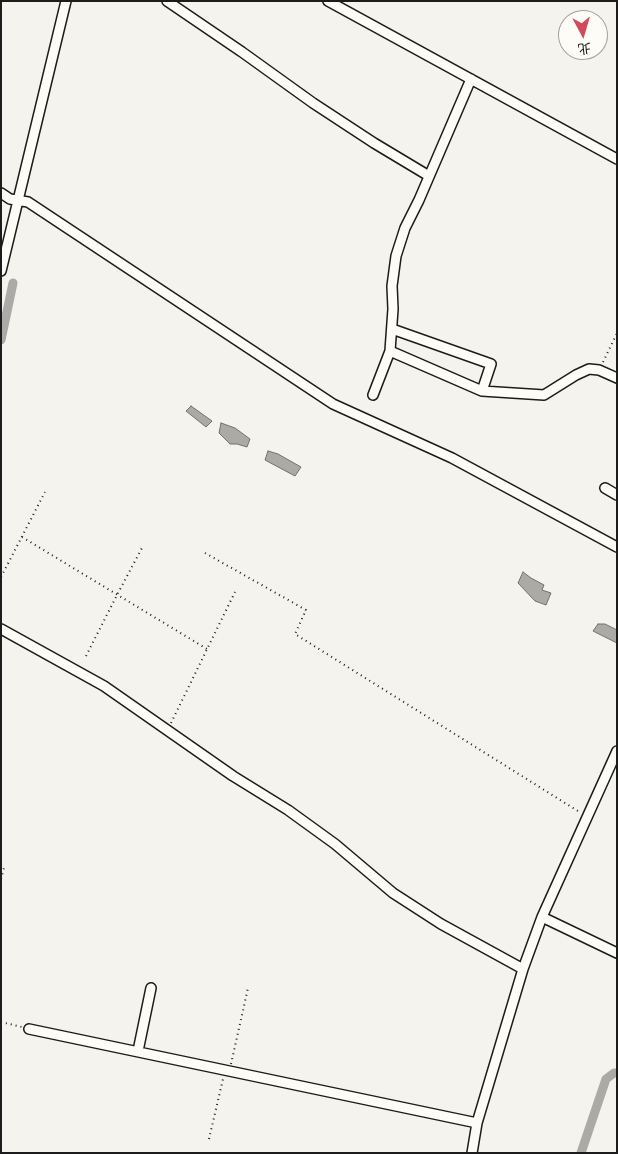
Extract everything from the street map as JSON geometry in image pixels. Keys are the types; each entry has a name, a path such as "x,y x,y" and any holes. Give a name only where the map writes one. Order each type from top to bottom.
{"street":[{"path":"1,271 66,1"},
{"path":"167,1 321,108 429,176"},
{"path":"328,1 617,159"},
{"path":"372,395 390,351 393,309 392,286 396,256 405,228 471,80"},
{"path":"1,193 10,199 28,202 333,404 452,458 617,547"},
{"path":"392,329 491,364 482,391"},
{"path":"390,351 482,391 544,395 589,369 599,370 617,378"},
{"path":"605,488 617,495"},
{"path":"1,629 104,686 233,776 288,810 335,844 392,892 441,924 523,969"},
{"path":"472,1153 477,1123 523,969 542,916 617,751"},
{"path":"542,916 617,953"},
{"path":"138,1052 151,988"},
{"path":"30,1028 477,1123"}],"path":[{"path":"599,370 617,333"},
{"path":"1,577 45,492"},
{"path":"22,537 207,649"},
{"path":"86,656 144,546"},
{"path":"205,553 306,610 295,634 588,817"},
{"path":"167,730 235,592"},
{"path":"1,879 4,868"},
{"path":"1,1022 30,1028"}],"shaded area":[{"path":"191,406 212,421 206,427 186,411"},
{"path":"221,423 235,428 250,439 247,447 230,444 219,433"},
{"path":"268,451 278,454 301,467 295,476 265,460"},
{"path":"523,572 544,585 542,590 551,593 546,605 535,601 518,583"},
{"path":"598,624 605,624 617,630 617,643 593,631"}],"waterway":[{"path":"1,340 13,283"},
{"path":"581,1153 606,1079 617,1073"}]}
